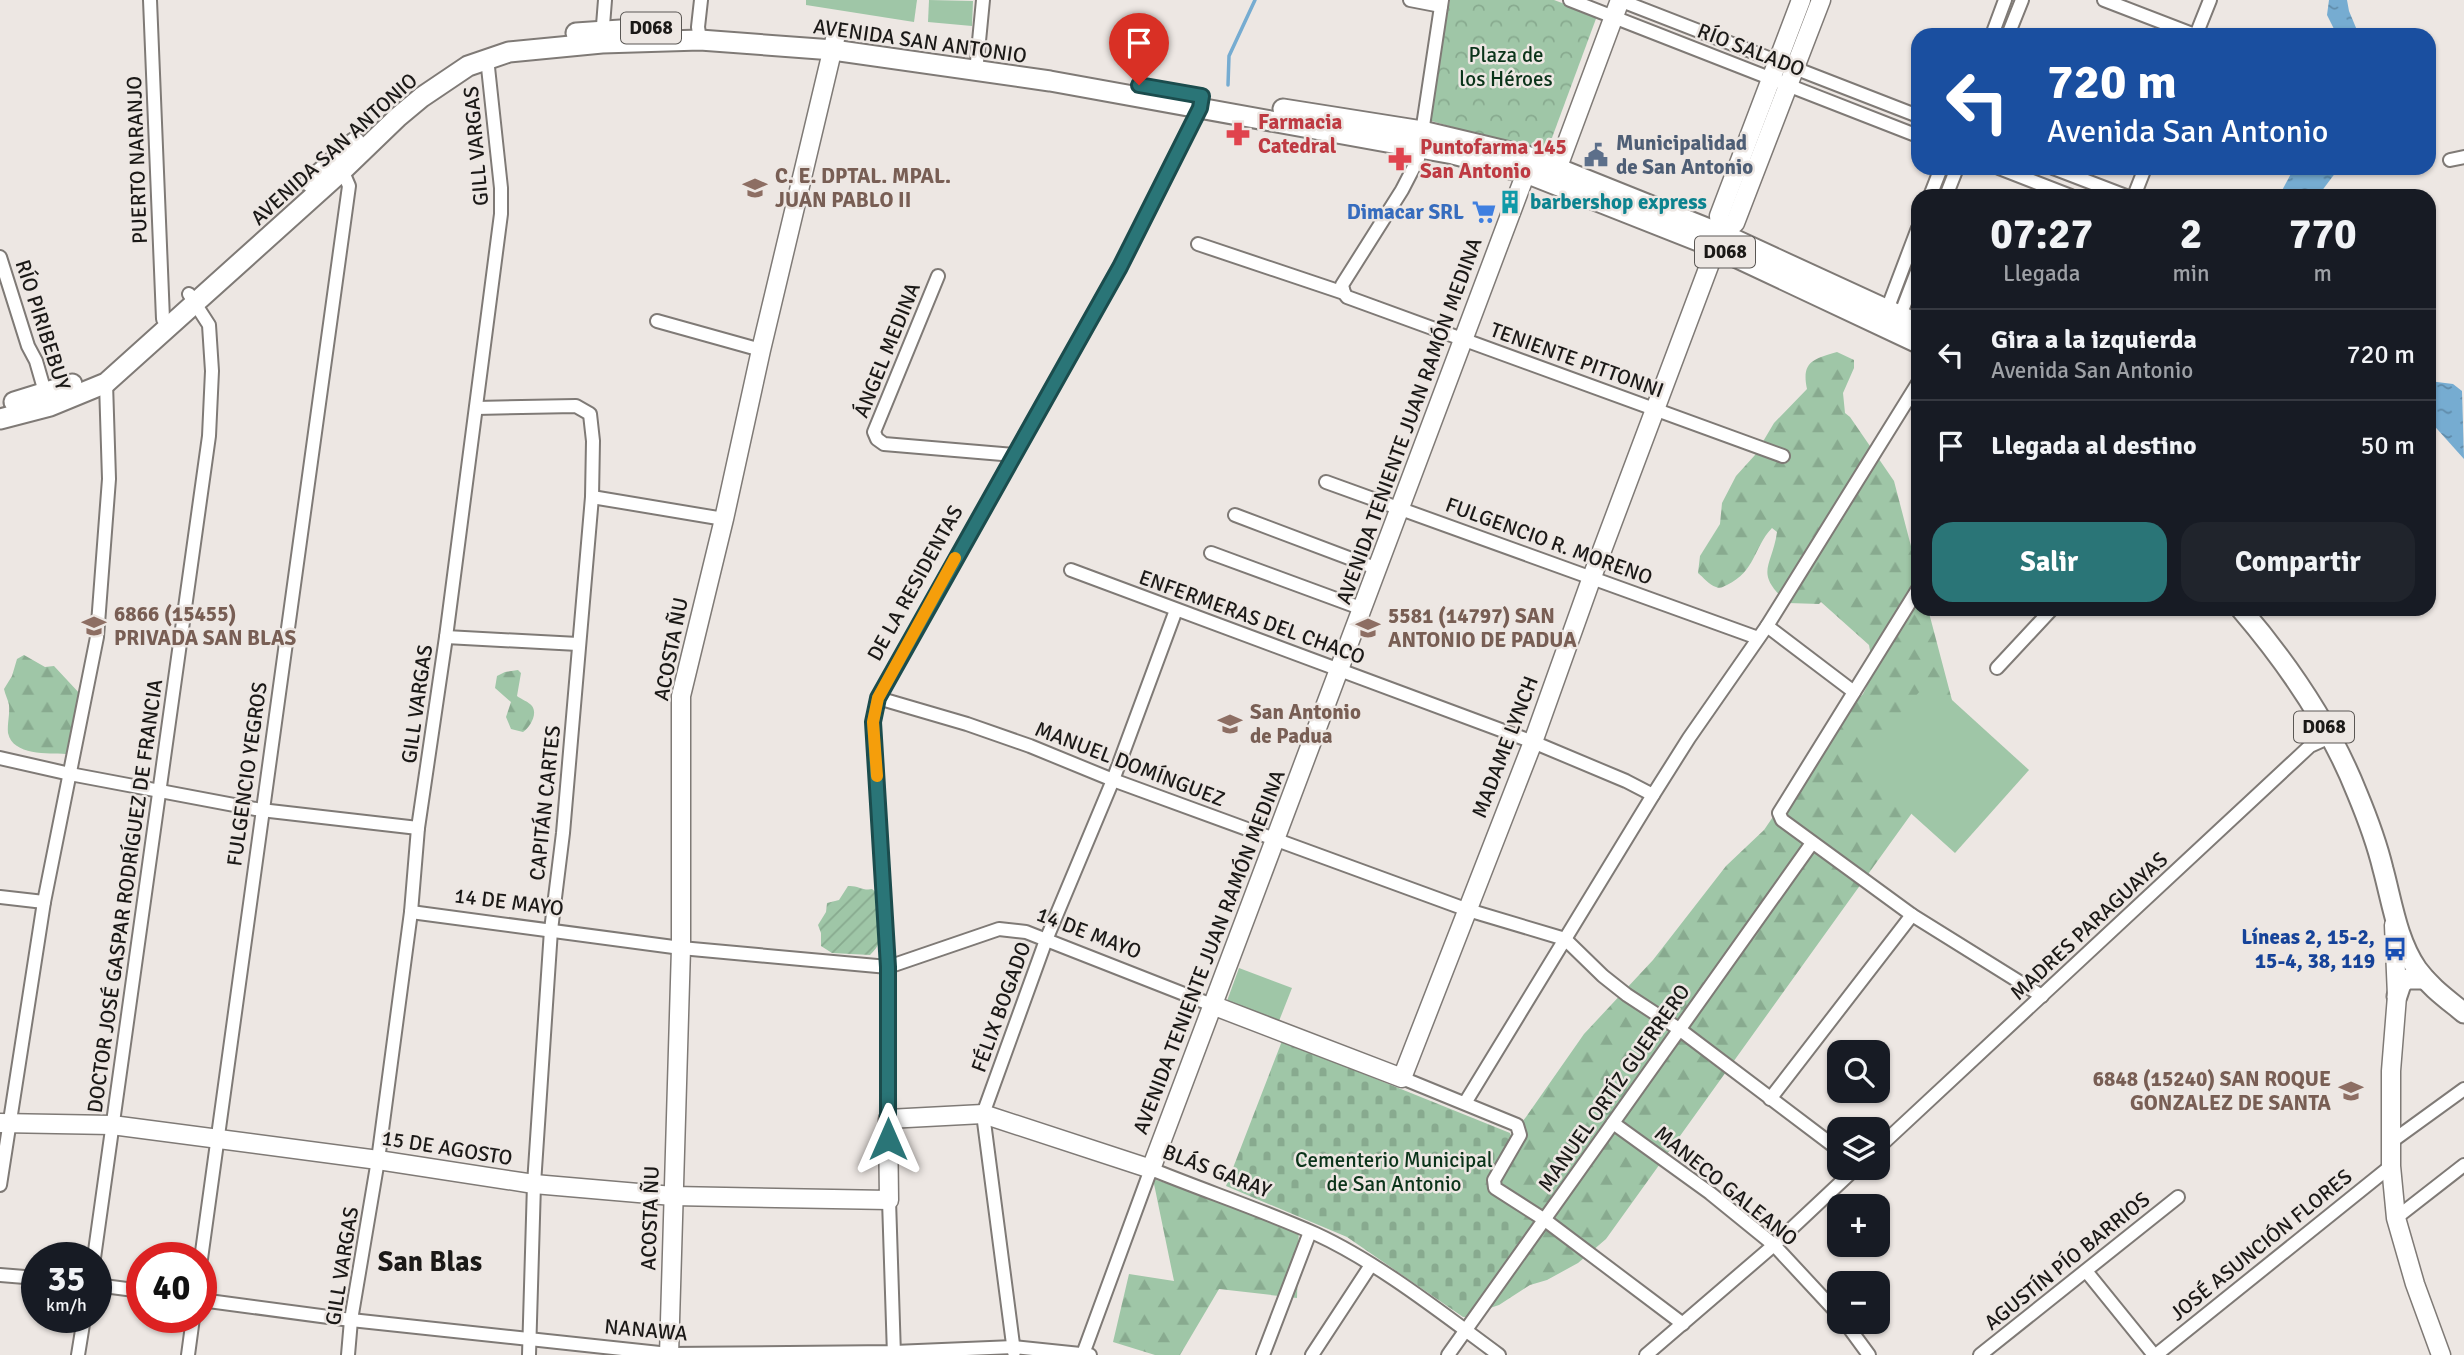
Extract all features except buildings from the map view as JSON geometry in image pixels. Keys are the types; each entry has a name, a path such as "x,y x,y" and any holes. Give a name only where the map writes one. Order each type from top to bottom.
{"main road":[{"name":"AVENIDA SAN ANTONIO","path":"339,165 417,85 463,55 505,41 699,33 834,45 1421,139 1542,171 1718,241 1896,321 1911,336"},
{"name":"AVENIDA SAN ANTONIO","path":"0,419 48,400 106,383 192,299 339,165 422,97 468,66 509,52 602,36"},
{"name":"AVENIDA SAN ANTONIO","path":"0,407 48,400 101,373 163,319 192,299"},
{"name":"D068","path":"2247,616 2272,645 2312,702 2357,792 2383,866 2394,917 2411,959 2425,979 2464,1013"},
{"path":"2397,996 2401,985 2407,979 2425,979"}],"street":[{"name":"PUERTO NARANJO","path":"150,0 163,319"},
{"path":"602,36 605,0"},
{"path":"699,33 701,0"},
{"path":"977,66 983,0"},
{"path":"1344,293 1342,285 1402,190 1418,159 1441,3 1410,0"},
{"name":"RÍO SALADO","path":"1570,0 1609,10 1779,82 1911,133"},
{"name":"RÍO SALADO","path":"1620,0 1911,113"},
{"name":"AVENIDA TENIENTE JUAN RAMÓN MEDINA","path":"1087,1354 1212,1005 1341,669 1463,339 1542,171 1609,10 1620,0"},
{"path":"1786,64 1801,0"},
{"path":"1786,64 1821,0"},
{"path":"1995,28 2006,0"},
{"path":"2011,28 2021,0"},
{"path":"2104,0 2177,28"},
{"path":"2198,28 2210,0"},
{"name":"ACOSTA ÑU","path":"669,1354 681,948 681,696 834,45"},
{"name":"GILL VARGAS","path":"348,1355 351,1320 379,1160 411,912 418,828 446,638 501,214 501,188 487,58"},
{"name":"MADAME LYNCH","path":"1402,1078 1532,743 1718,241 1735,223 1786,64"},
{"name":"DE LA RESIDENTAS","path":"894,1353 889,1200 888,967 873,722 878,698 1120,267 1201,102"},
{"path":"2450,160 2464,158"},
{"name":"FULGENCIO YEGROS","path":"203,1242 349,186 339,165"},
{"path":"2017,175 2053,189"},
{"path":"2071,175 2108,189"},
{"name":"TENIENTE PITTONNI","path":"1198,244 1344,293 1347,297 1783,456"},
{"name":"RÍO PIRIBEBUY","path":"0,257 48,400"},
{"path":"1896,321 1911,258"},
{"name":"ÁNGEL MEDINA","path":"938,276 874,432 877,439 884,443 1013,455"},
{"path":"1896,321 1911,286"},
{"name":"DOCTOR JOSÉ GASPAR RODRÍGUEZ DE FRANCIA","path":"96,1242 209,436 212,370 209,325 192,299"},
{"path":"657,321 761,350"},
{"path":"0,1185 4,1123 98,625 109,479 106,383"},
{"path":"1465,1103 1653,795 1767,626 1911,394"},
{"name":"CAPITÁN CARTES","path":"476,408 584,408 590,414 593,441 592,497 563,833 551,930 534,1184 528,1355"},
{"name":"FULGENCIO R. MORENO","path":"1326,482 1758,638"},
{"path":"592,497 724,519"},
{"path":"1235,515 1378,569"},
{"path":"1211,553 1363,609"},
{"name":"ENFERMERAS DEL CHACO","path":"1071,570 1341,669 1532,743 1626,781 1653,795"},
{"path":"1911,600 1779,813 1782,820 1912,915 2042,996"},
{"name":"FÉLIX BOGADO","path":"1014,1351 983,1114 1046,940 1113,780 1177,610"},
{"path":"1997,668 2045,616"},
{"path":"1767,626 1854,692"},
{"path":"446,638 578,644"},
{"name":"MANUEL DOMÍNGUEZ","path":"878,698 1030,746 1276,841 1468,910 1565,939"},
{"name":"MADRES PARAGUAYAS","path":"1890,1137 2310,746 2330,737"},
{"path":"0,758 261,810 418,828"},
{"name":"MANUEL ORTÍZ GUERRERO","path":"1448,1355 1812,843"},
{"path":"0,897 44,902"},
{"name":"14 DE MAYO","path":"411,912 681,948 888,967 999,929 1026,932 1517,1125 1520,1135 1494,1185 1545,1220"},
{"path":"1770,1099 1912,915"},
{"path":"2394,917 2397,996 2390,1072 2390,1166 2396,1218 2415,1284 2441,1355"},
{"path":"1565,939 1627,995 1679,1029 1827,1141"},
{"path":"2391,1142 2464,1089"},
{"name":"BLÁS GARAY","path":"888,1119 983,1114 1151,1170 1310,1232 1371,1265 1499,1355"},
{"name":"15 DE AGOSTO","path":"4,1123 112,1125 379,1160 534,1184 673,1196 889,1200"},
{"name":"MANECO GALEANO","path":"1614,1123 1710,1193 1774,1245 1827,1302"},
{"path":"2396,1218 2464,1165"},
{"name":"JOSÉ ASUNCIÓN FLORES","path":"2155,1355 2390,1166"},
{"path":"1646,1355 1774,1245 1843,1180"},
{"name":"AGUSTÍN PÍO BARRIOS","path":"1980,1355 2178,1197"},
{"path":"1545,1220 1683,1324"},
{"path":"1262,1355 1310,1232"},
{"path":"1312,1355 1371,1265"},
{"path":"2086,1271 2155,1355"},
{"path":"0,1275 21,1277"},
{"name":"NANAWA","path":"217,1302 351,1320 669,1354 1014,1351 1087,1354"},
{"path":"78,1355 82,1333"},
{"path":"188,1355 191,1333"},
{"path":"1854,1334 1869,1355"}],"green space":[{"path":"806,0 917,0 914,22 806,5"},
{"path":"929,0 973,1 972,26 928,22"},
{"name":"Plaza de los Héroes","path":"1450,0 1554,0 1597,16 1546,154 1428,120"},
{"path":"1837,352 1854,360 1854,368 1843,393 1845,413 1894,481 1911,546 1911,616 1930,616 1963,742 1606,1239 1578,1263 1547,1280 1530,1285 1499,1305 1481,1311 1423,1247 1526,1117 1584,1034 1653,960 1726,866 1764,830 1840,718 1863,694 1871,678 1869,645 1821,602 1788,603 1771,584 1768,569 1777,532 1772,528 1744,573 1727,585 1719,588 1711,585 1698,573 1700,556 1720,524 1722,503 1736,476 1755,455 1774,423 1807,389 1808,367 1822,357"},
{"path":"24,655 45,667 54,666 81,695 80,730 66,754 32,752 17,746 8,733 9,705 4,689 12,676 17,659"},
{"path":"518,670 521,673 517,696 534,709 531,724 523,732 511,729 506,717 511,702 495,688 497,676"},
{"path":"1930,680 2029,770 1955,853 1855,763"},
{"path":"848,886 872,889 878,894 881,934 880,941 870,955 832,953 821,946 818,925 826,912 827,903 839,900"},
{"path":"1239,968 1292,988 1279,1021 1227,1001"},
{"name":"Cementerio Municipal de San Antonio","path":"1282,1041 1510,1133 1512,1138 1479,1188 1529,1227 1467,1317 1463,1317 1347,1237 1226,1186"},
{"path":"1153,1179 1299,1224 1297,1298 1219,1289 1180,1355 1155,1355 1113,1342 1129,1274 1174,1281"}],"water":[{"path":"2329,0 2347,0 2356,28 2334,28 2327,15"},
{"path":"2290,175 2334,175 2323,189 2283,189"},
{"path":"2436,382 2453,384 2462,391 2464,459 2436,428"}],"waterway":[{"path":"1228,85 1229,56 1255,0"}],"slow traffic":[{"path":"877,776 873,722 881,689 955,558"}],"place":[{"name":"Farmacia Catedral","path":"1238,134"},
{"name":"Municipalidad de San Antonio","path":"1596,155"},
{"name":"Puntofarma 145 San Antonio","path":"1400,159"},
{"name":"C. E. DPTAL. MPAL. JUAN PABLO II","path":"755,188"},
{"name":"barbershop express","path":"1510,202"},
{"name":"Dimacar SRL","path":"1484,212"},
{"name":"6866 (15455) PRIVADA SAN BLAS","path":"94,626"},
{"name":"5581 (14797) SAN ANTONIO DE PADUA","path":"1368,628"},
{"name":"San Antonio de Padua","path":"1230,724"},
{"name":"Líneas 2, 15-2, 15-4, 38, 119","path":"2395,949"},
{"name":"6848 (15240) SAN ROQUE GONZALEZ DE SANTA","path":"2351,1091"}],"district":[{"name":"San Blas","path":"430,1262"}],"route":[{"path":"888,1139 888,967 873,722 878,698 957,553 1120,267 1200,108 1202,96 1139,85"}]}
